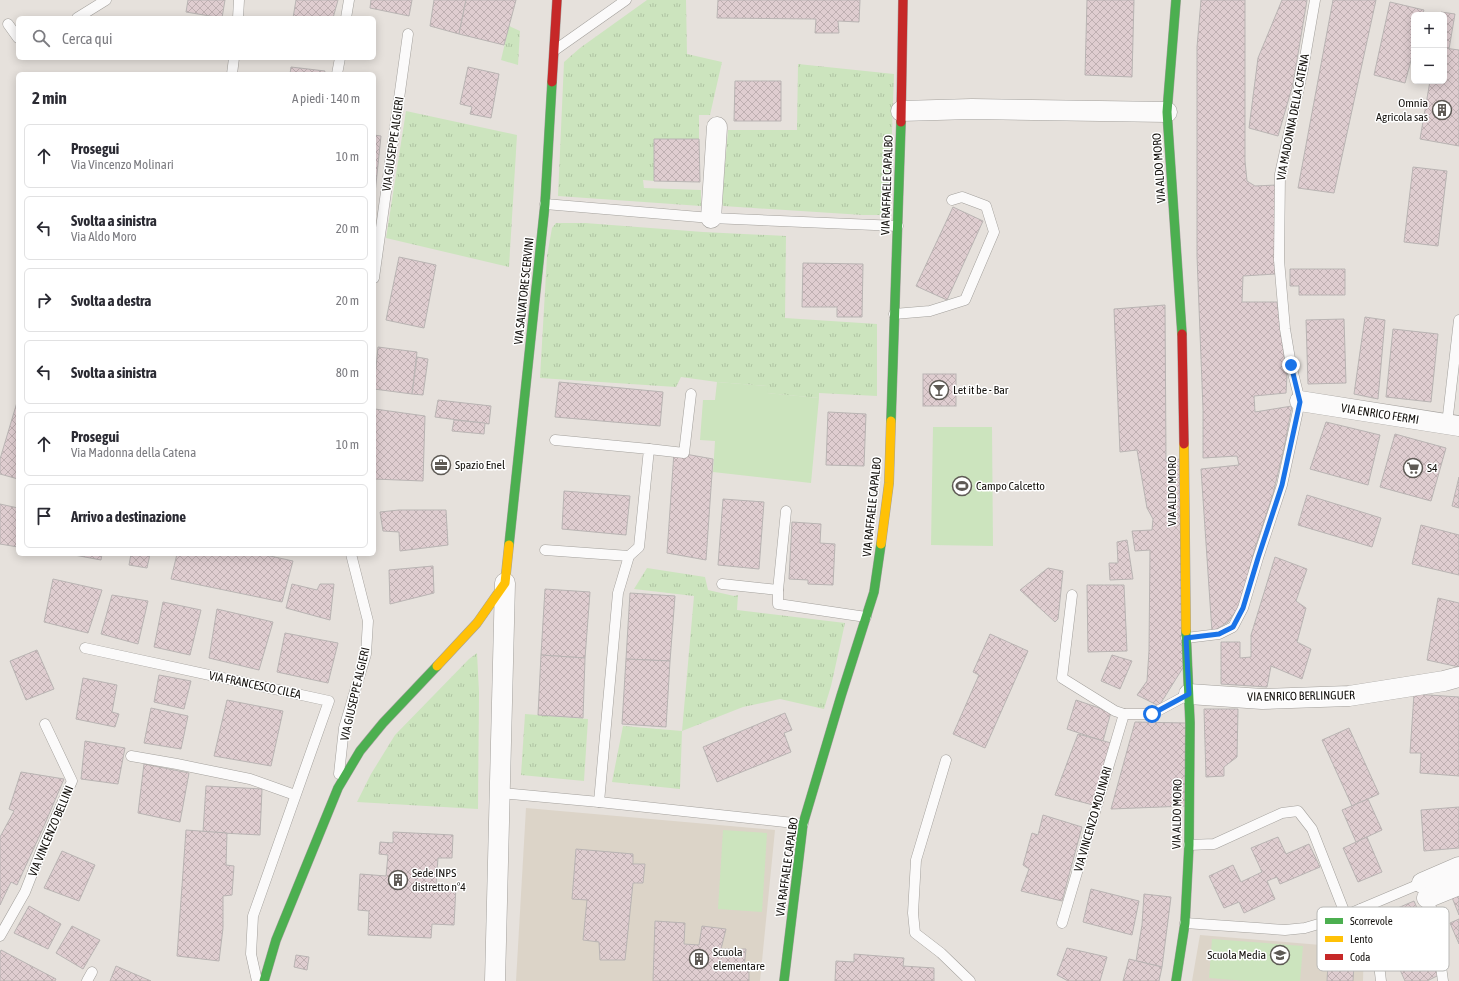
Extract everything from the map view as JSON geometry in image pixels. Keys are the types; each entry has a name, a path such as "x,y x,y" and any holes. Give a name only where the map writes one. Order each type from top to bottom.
{"street":[{"name":"VIA SALVATORE SCERVINI","path":"505,583 545,204 557,0"},
{"name":"VIA RAFFAELE CAPALBO","path":"784,981 803,824 840,696 874,592 889,483 898,226 903,0"},
{"name":"VIA ALDO MORO","path":"1176,0 1167,112 1184,347 1186,638 1190,723 1189,845 1185,923 1176,981"},
{"path":"901,111 972,109 1167,112"},
{"path":"711,218 717,126"},
{"name":"VIA ENRICO FERMI","path":"1300,402 1453,425"},
{"path":"264,981 276,940 338,788 360,751 383,723 477,623 505,583"},
{"path":"496,981 505,583"},
{"name":"VIA ENRICO BERLINGUER","path":"1189,694 1262,699 1349,696 1444,681 1459,677"},
{"path":"1425,891 1459,867"},
{"path":"1425,891 1459,885"}],"lane":[{"path":"80,16 106,0"},
{"path":"238,16 239,0"},
{"path":"346,16 349,0"},
{"path":"557,12 555,50 626,0"},
{"name":"VIA MADONNA DELLA CATENA","path":"1300,402 1291,365 1284,321 1279,260 1280,174 1303,70 1314,0"},
{"path":"8,24 16,35"},
{"name":"VIA GIUSEPPE ALGIERI","path":"376,264 408,34"},
{"path":"232,72 234,60"},
{"path":"337,72 340,60"},
{"path":"894,314 930,311 965,300 994,232 986,206 962,197 952,200"},
{"path":"545,204 711,218 898,226"},
{"path":"1453,425 1459,320"},
{"path":"555,440 684,453 691,394"},
{"path":"1186,638 1219,634 1233,627 1243,608 1282,485 1300,402"},
{"path":"600,802 618,594 629,556 639,547 649,449"},
{"path":"786,511 778,604 866,617"},
{"path":"545,550 629,556"},
{"name":"VIA GIUSEPPE ALGIERI","path":"338,788 344,728 366,654 368,621 352,556"},
{"path":"722,584 778,590"},
{"path":"1072,595 1062,678 1115,711 1124,714 1152,714 1189,694"},
{"name":"VIA FRANCESCO CILEA","path":"85,648 329,701 253,916 251,954 257,981"},
{"name":"VIA VINCENZO MOLINARI","path":"1062,923 1124,714"},
{"name":"VIA VINCENZO BELLINI","path":"0,936 25,892 43,846 72,781 45,724"},
{"path":"131,756 250,779 295,795"},
{"path":"946,760 916,860 913,913 915,933 941,953 970,981"},
{"path":"501,793 803,824"},
{"path":"1189,845 1214,844 1282,813 1298,811 1312,829 1342,907"},
{"path":"1368,907 1425,891 1431,907"},
{"path":"1185,923 1285,930 1305,928 1317,924"},
{"path":"1380,971 1381,981"},
{"path":"1442,971 1443,981"}],"shaded area":[{"path":"526,808 775,830 760,981 516,981"},
{"name":"Scuola Media","path":"1200,935 1317,945 1317,971 1363,971 1363,981 1192,981"}],"green space":[{"path":"647,0 686,0 687,54 722,62 710,115 699,115 699,139 654,139 654,181 643,180 644,188 701,190 701,206 558,196 564,62 580,48"},
{"path":"509,26 520,31 518,65 501,60"},
{"path":"798,64 894,74 889,215 863,215 723,206 722,200 728,130 797,130"},
{"path":"406,111 517,135 509,267 386,238"},
{"path":"556,223 585,223 703,232 786,236 785,318 877,324 877,396 819,393 819,398 766,393 767,386 717,382 681,377 676,387 540,378 547,256 552,228"},
{"path":"717,382 768,386 767,393 819,398 811,483 713,472 715,441 700,440 703,400 715,400"},
{"name":"Campo Calcetto","path":"933,427 992,427 993,546 931,545"},
{"path":"647,568 705,577 708,590 734,596 738,595 737,610 845,623 831,686 824,709 780,699 743,707 682,731 694,596 634,589"},
{"path":"477,653 479,692 478,809 357,802 371,774 395,735 469,659"},
{"path":"525,714 588,719 584,781 521,775"},
{"path":"623,726 682,731 680,789 612,782"},
{"path":"723,830 767,833 762,912 718,909"},
{"path":"1212,939 1303,946 1300,981 1247,981 1209,978"}],"building":[{"path":"188,0 225,0 222,16 210,16 186,12"},
{"path":"296,0 338,0 334,16 293,16"},
{"path":"371,0 412,0 409,16 370,8"},
{"path":"434,0 466,0 459,34 430,26"},
{"path":"466,0 516,0 504,45 459,34"},
{"path":"718,0 860,0 859,22 838,21 839,33 815,33 816,19 717,18"},
{"path":"1087,0 1134,0 1132,77 1085,75"},
{"path":"1201,0 1245,0 1245,161 1247,181 1255,186 1276,185 1276,253 1275,274 1243,276 1242,302 1277,302 1287,375 1286,393 1254,396 1255,412 1292,406 1273,494 1255,548 1240,605 1228,622 1212,632 1201,469 1239,465 1237,456 1203,458 1203,409 1197,256 1197,47"},
{"path":"1282,0 1307,0 1293,84 1278,136 1249,128 1258,58"},
{"path":"1333,0 1376,0 1334,193 1298,188"},
{"path":"1390,2 1424,10 1423,12 1411,12 1411,60 1405,83 1374,75"},
{"path":"1447,13 1455,14 1449,49 1447,49"},
{"name":"Omnia Agricola sas","path":"1447,48 1459,50 1459,146 1420,139 1429,84 1447,84"},
{"path":"291,67 325,71 325,72 290,72"},
{"path":"468,67 499,74 491,118 470,114 472,107 460,104"},
{"path":"735,81 781,81 781,121 734,121"},
{"path":"376,135 381,136 376,184"},
{"path":"654,139 699,139 700,182 654,181"},
{"path":"1413,167 1447,171 1438,246 1404,242"},
{"path":"953,207 983,221 947,300 916,286"},
{"path":"399,257 436,265 424,328 386,320"},
{"path":"803,263 863,264 862,317 837,317 837,307 802,307"},
{"path":"1290,269 1345,269 1345,295 1299,295 1299,286 1290,286"},
{"path":"1165,305 1166,461 1180,459 1184,666 1159,706 1137,695 1147,681 1149,651 1150,550 1135,551 1132,531 1152,530 1153,519 1147,508 1137,450 1120,452 1114,309"},
{"path":"1365,317 1385,320 1378,399 1354,394"},
{"path":"1344,319 1346,383 1308,384 1306,320"},
{"path":"1393,329 1438,334 1431,402 1386,397"},
{"path":"378,347 417,352 412,394 376,389"},
{"path":"417,357 428,359 423,395 412,394"},
{"name":"Let it be - Bar","path":"923,374 956,374 956,406 923,406"},
{"path":"559,382 663,392 660,426 555,417"},
{"path":"438,400 491,406 489,424 435,417"},
{"path":"16,406 16,478 0,474 0,459"},
{"path":"376,409 425,416 423,481 376,479"},
{"path":"828,412 866,414 864,466 826,465"},
{"path":"454,420 485,423 484,434 452,431"},
{"path":"1326,422 1380,435 1368,485 1310,469"},
{"name":"S4","path":"1395,434 1446,448 1431,501 1380,487"},
{"path":"674,452 713,459 706,560 667,553"},
{"path":"1459,477 1459,508 1452,506"},
{"path":"564,491 630,496 626,535 562,529"},
{"path":"1307,495 1381,518 1372,547 1298,525"},
{"path":"723,499 764,502 759,569 718,565"},
{"path":"0,504 16,508 16,547 0,544"},
{"path":"399,510 446,510 448,545 400,551 399,532 383,531 380,512"},
{"path":"792,522 821,524 820,543 835,544 833,585 808,584 808,580 789,579"},
{"path":"1421,525 1459,535 1459,575 1412,564"},
{"path":"1127,540 1133,579 1110,580 1109,563 1118,563 1117,542"},
{"path":"80,556 102,556 101,560"},
{"path":"131,556 150,556 147,568 129,565"},
{"path":"177,556 270,556 293,561 282,602 171,579"},
{"path":"1275,557 1307,569 1296,601 1306,608 1297,642 1311,649 1302,679 1271,666 1267,687 1221,684 1221,642 1240,642 1240,658 1251,657 1251,635"},
{"path":"433,566 434,593 390,604 389,570"},
{"path":"1048,568 1063,571 1058,619 1055,622 1020,590"},
{"path":"53,579 102,590 88,633 44,622"},
{"path":"292,584 317,590 320,584 334,584 330,620 286,608"},
{"path":"1087,585 1124,585 1127,651 1088,652"},
{"path":"545,589 590,592 585,658 541,655"},
{"path":"630,593 675,596 670,661 626,659"},
{"path":"112,595 148,601 138,644 101,634"},
{"path":"1438,598 1459,603 1459,667 1427,660"},
{"path":"163,602 201,610 190,655 154,647"},
{"path":"217,609 273,622 259,670 209,658"},
{"path":"285,633 338,643 328,683 277,672"},
{"path":"990,634 1028,651 985,748 953,734 979,675 973,672"},
{"path":"37,650 54,689 26,700 10,661"},
{"path":"541,655 585,658 583,718 538,715"},
{"path":"1112,655 1132,661 1120,689 1101,681"},
{"path":"626,659 670,661 666,727 622,724"},
{"path":"159,675 191,681 184,709 154,702"},
{"path":"83,678 117,685 112,712 119,714 115,727 76,719"},
{"path":"1414,694 1459,697 1459,776 1420,773 1421,753 1410,753"},
{"path":"227,700 283,711 271,766 214,756"},
{"path":"1076,700 1111,712 1103,741 1067,729"},
{"path":"151,708 188,716 181,749 144,743"},
{"path":"1204,709 1238,709 1237,757 1224,767 1224,776 1206,777"},
{"path":"785,713 792,730 784,733 791,752 717,782 703,747"},
{"path":"1135,722 1186,723 1186,806 1111,809"},
{"path":"1349,728 1379,794 1352,806 1322,740"},
{"path":"1078,734 1115,744 1093,805 1055,795"},
{"path":"85,741 125,748 118,784 81,779"},
{"path":"144,764 189,773 180,822 138,813"},
{"path":"21,772 64,779 17,885 11,882 0,905 0,837 14,811 9,809"},
{"path":"206,786 262,789 260,835 203,832"},
{"path":"1368,799 1382,830 1356,842 1342,810"},
{"path":"1459,807 1459,848 1424,851 1421,810"},
{"path":"1043,815 1082,827 1062,901 1021,891 1029,869 1023,865 1032,833 1038,835"},
{"path":"186,830 227,833 226,865 234,866 232,895 223,896 223,928 219,961 177,956"},
{"name":"Sede INPS distretto n°4","path":"393,832 453,835 452,858 438,858 436,885 456,886 454,925 432,924 431,938 368,935 369,911 358,910 360,874 386,876 388,855 379,854 380,842 393,843"},
{"path":"1278,837 1286,854 1309,844 1320,867 1280,884 1277,877 1267,881 1275,899 1244,913 1239,902 1224,908 1209,876 1233,865 1241,882 1262,872 1251,848"},
{"path":"1367,837 1382,872 1358,882 1343,848"},
{"path":"576,849 633,854 633,864 645,864 643,883 633,883 625,960 600,960 599,942 583,940 587,900 572,899"},
{"path":"62,851 95,865 79,901 44,888"},
{"path":"1091,889 1139,901 1132,935 1083,922"},
{"path":"1459,892 1459,915 1451,895"},
{"path":"1144,894 1171,897 1162,967 1136,961 1142,925"},
{"path":"1414,901 1417,907 1400,907"},
{"path":"29,906 61,924 48,949 14,933"},
{"path":"1459,919 1459,944 1450,923"},
{"name":"Scuola elementare","path":"655,921 685,923 684,944 699,945 702,926 726,929 721,949 746,949 744,969 749,970 749,981 653,981"},
{"path":"72,926 100,940 83,969 56,953"},
{"path":"1067,948 1107,957 1100,981 1068,981 1057,975"},
{"path":"1,950 56,979 55,981 0,981"},
{"path":"854,954 904,958 903,966 934,968 934,981 835,981 836,961 854,962"},
{"path":"296,955 309,957 307,970 294,967"},
{"path":"1129,959 1162,967 1159,981 1123,981"},
{"path":"116,966 151,981 110,981"},
{"path":"1328,971 1354,971 1353,981 1327,981"},
{"path":"1401,971 1437,971 1439,975 1427,981 1405,981"}],"traffic: fast":[{"path":"1176,0 1167,112 1182,334"},
{"path":"509,545 545,204 552,82"},
{"path":"891,421 901,122"},
{"path":"784,981 803,824 874,592 881,544"},
{"path":"1176,981 1185,923 1189,845 1190,723 1186,631"},
{"path":"264,981 276,940 338,788 360,751 383,723 437,666"}],"traffic: slow":[{"path":"881,544 889,483 891,421"},
{"path":"1184,444 1186,631"},
{"path":"437,666 477,623 505,583 509,545"}],"traffic: jam":[{"path":"552,82 557,0"},
{"path":"901,122 903,0"},
{"path":"1182,334 1184,444"}],"place":[{"name":"Omnia Agricola sas","path":"1442,110"},
{"name":"Let it be - Bar","path":"939,390"},
{"name":"Spazio Enel","path":"441,465"},
{"name":"S4","path":"1413,468"},
{"name":"Campo Calcetto","path":"962,486"},
{"name":"Sede INPS distretto n°4","path":"398,880"},
{"name":"Scuola Media","path":"1280,955"},
{"name":"Scuola elementare","path":"699,959"}],"route":[{"path":"1152,714 1189,694 1186,638 1219,634 1233,627 1243,608 1282,485 1300,402 1291,365"}]}
